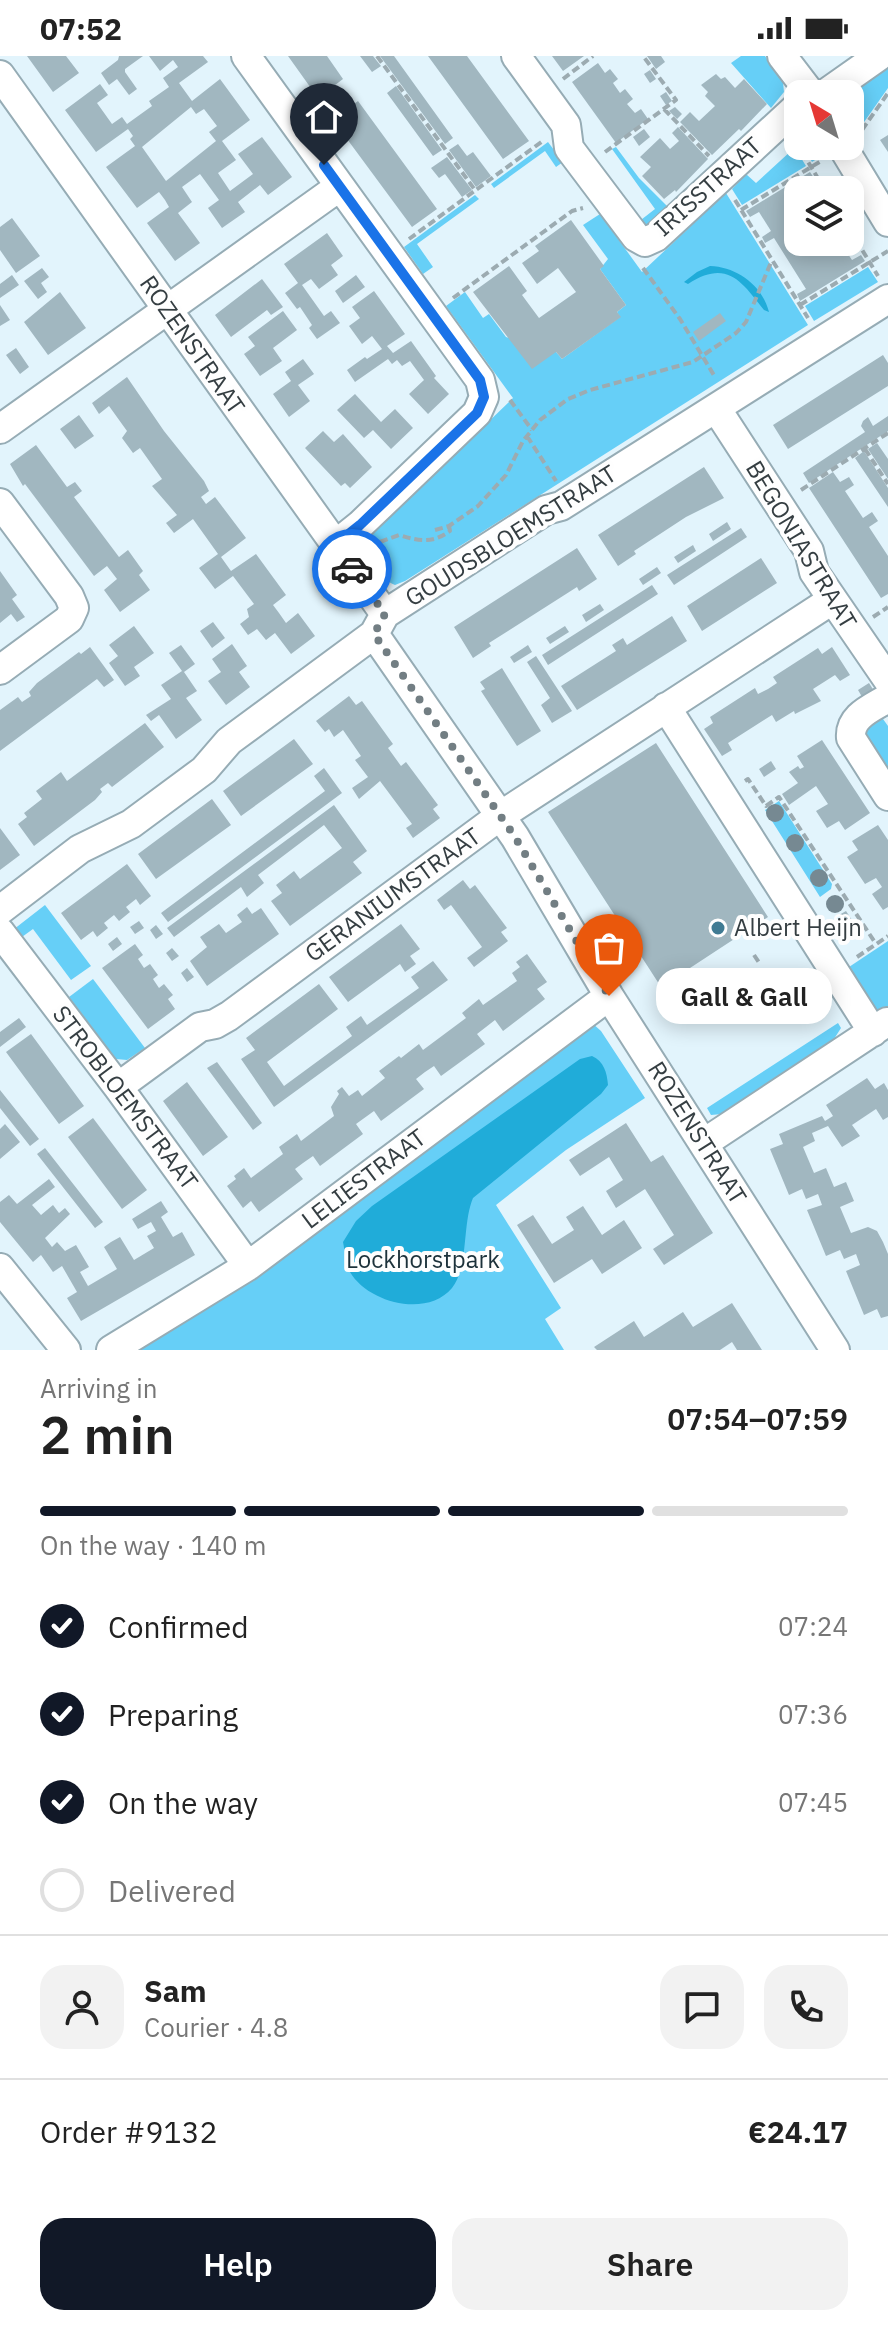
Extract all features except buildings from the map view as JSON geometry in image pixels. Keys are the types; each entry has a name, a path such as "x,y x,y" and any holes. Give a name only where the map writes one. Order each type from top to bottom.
{"street":[{"path":"246,56 480,380 484,397 477,413 335,545"},
{"name":"IRISSTRAAT","path":"516,56 566,125 569,148 636,237 645,242 656,237 784,119"},
{"path":"782,56 800,80"},
{"path":"845,80 879,56"},
{"name":"ROZENSTRAAT","path":"0,75 335,545 380,624 609,996 835,1350"},
{"path":"855,160 888,222"},
{"path":"0,429 339,187"},
{"name":"GOUDSBLOEMSTRAAT","path":"0,910 80,849 105,839 204,770 229,741 380,624 546,510 569,501 822,341 885,290"},
{"name":"BEGONIASTRAAT","path":"723,404 809,551 814,572 888,680"},
{"path":"0,503 69,596 74,608 69,619 0,670"},
{"name":"GERANIUMSTRAAT","path":"118,1087 200,1027 229,1016 500,816 832,600"},
{"path":"888,698 857,718 850,730 851,738 888,796"},
{"path":"666,707 835,971 880,1027 704,1143"},
{"name":"STROBLOEMSTRAAT","path":"0,932 248,1266"},
{"name":"LELIESTRAAT","path":"111,1350 248,1266 609,996"},
{"path":"0,1268 66,1350"}],"path":[{"path":"377,56 475,190"},
{"path":"543,93 593,56"},
{"path":"583,167 676,100 643,56"},
{"path":"864,123 888,93"},
{"path":"664,109 723,175 741,210 822,341"},
{"path":"389,254 566,125"},
{"path":"808,160 816,176"},
{"path":"741,210 822,160"},
{"path":"432,313 572,211 579,210 602,193"},
{"path":"645,242 643,268 702,356 723,404"},
{"path":"800,305 888,251"},
{"path":"864,254 885,290"},
{"path":"435,530 449,526 478,506 506,475 532,430 568,399 590,390 679,368 736,333 754,306 772,260"},
{"path":"484,397 510,399 532,430"},
{"path":"779,504 888,433"},
{"path":"527,436 569,501"},
{"path":"865,448 888,484"},
{"path":"360,525 381,542 399,535 413,541 428,541 446,534 450,531 449,526"},
{"path":"722,795 748,779 766,806 779,797 876,944"},
{"path":"835,971 888,936"},
{"path":"754,955 760,964"},
{"path":"681,1002 687,1012"}],"green space":[{"path":"741,56 765,56 783,82 784,92 771,108 731,63"},
{"path":"888,60 888,88 864,122 864,80"},
{"path":"548,142 563,162 556,167 545,151 494,188 491,184"},
{"path":"616,147 639,178 668,207 647,227 637,223 655,209 612,149"},
{"path":"784,157 784,160 802,160 806,166 784,176 784,179 742,205 732,189 746,174 756,183"},
{"path":"726,193 808,325 405,581 395,585 384,578 370,560 365,541 513,398 446,306 465,292 483,318 489,314 506,337 556,352 562,359 620,317 617,312 626,305 600,269 608,259 583,225 600,214 642,272"},
{"path":"475,195 479,199 417,244 433,267 423,274 404,247"},
{"path":"868,267 878,282 814,321 805,306"},
{"path":"888,706 888,716 883,719 888,726 888,774 863,737 863,727"},
{"path":"779,801 832,884 831,889 820,897 765,810"},
{"path":"45,905 91,966 71,980 33,929 15,942 9,933"},
{"path":"888,941 888,1010 878,1013 847,974 849,967"},
{"path":"804,971 806,973 739,1016 738,1013"},
{"path":"93,979 145,1048 127,1060 116,1059 69,997"},
{"name":"Lockhorstpark","path":"592,1023 601,1031 645,1098 566,1150 496,1205 561,1308 545,1319 564,1350 119,1350"},
{"path":"838,1023 841,1028 834,1039 722,1114 711,1115 707,1108"}],"shaded area":[{"path":"710,266 730,270 747,279 761,294 769,312 732,277 713,273 688,284 684,282"},
{"path":"592,1056 604,1068 608,1085 601,1094 473,1198 461,1268 452,1288 428,1303 413,1304 384,1299 359,1283 348,1269 343,1242 356,1221 372,1206 580,1059"}],"way so far":[{"path":"352,569 385,614 374,634 515,837 609,996"}],"place":[{"name":"Albert Heijn","path":"718,928"},
{"name":"Gall & Gall","path":"609,996"}],"route":[{"path":"324,165 480,380 484,397 477,413 335,545 352,569"}]}
